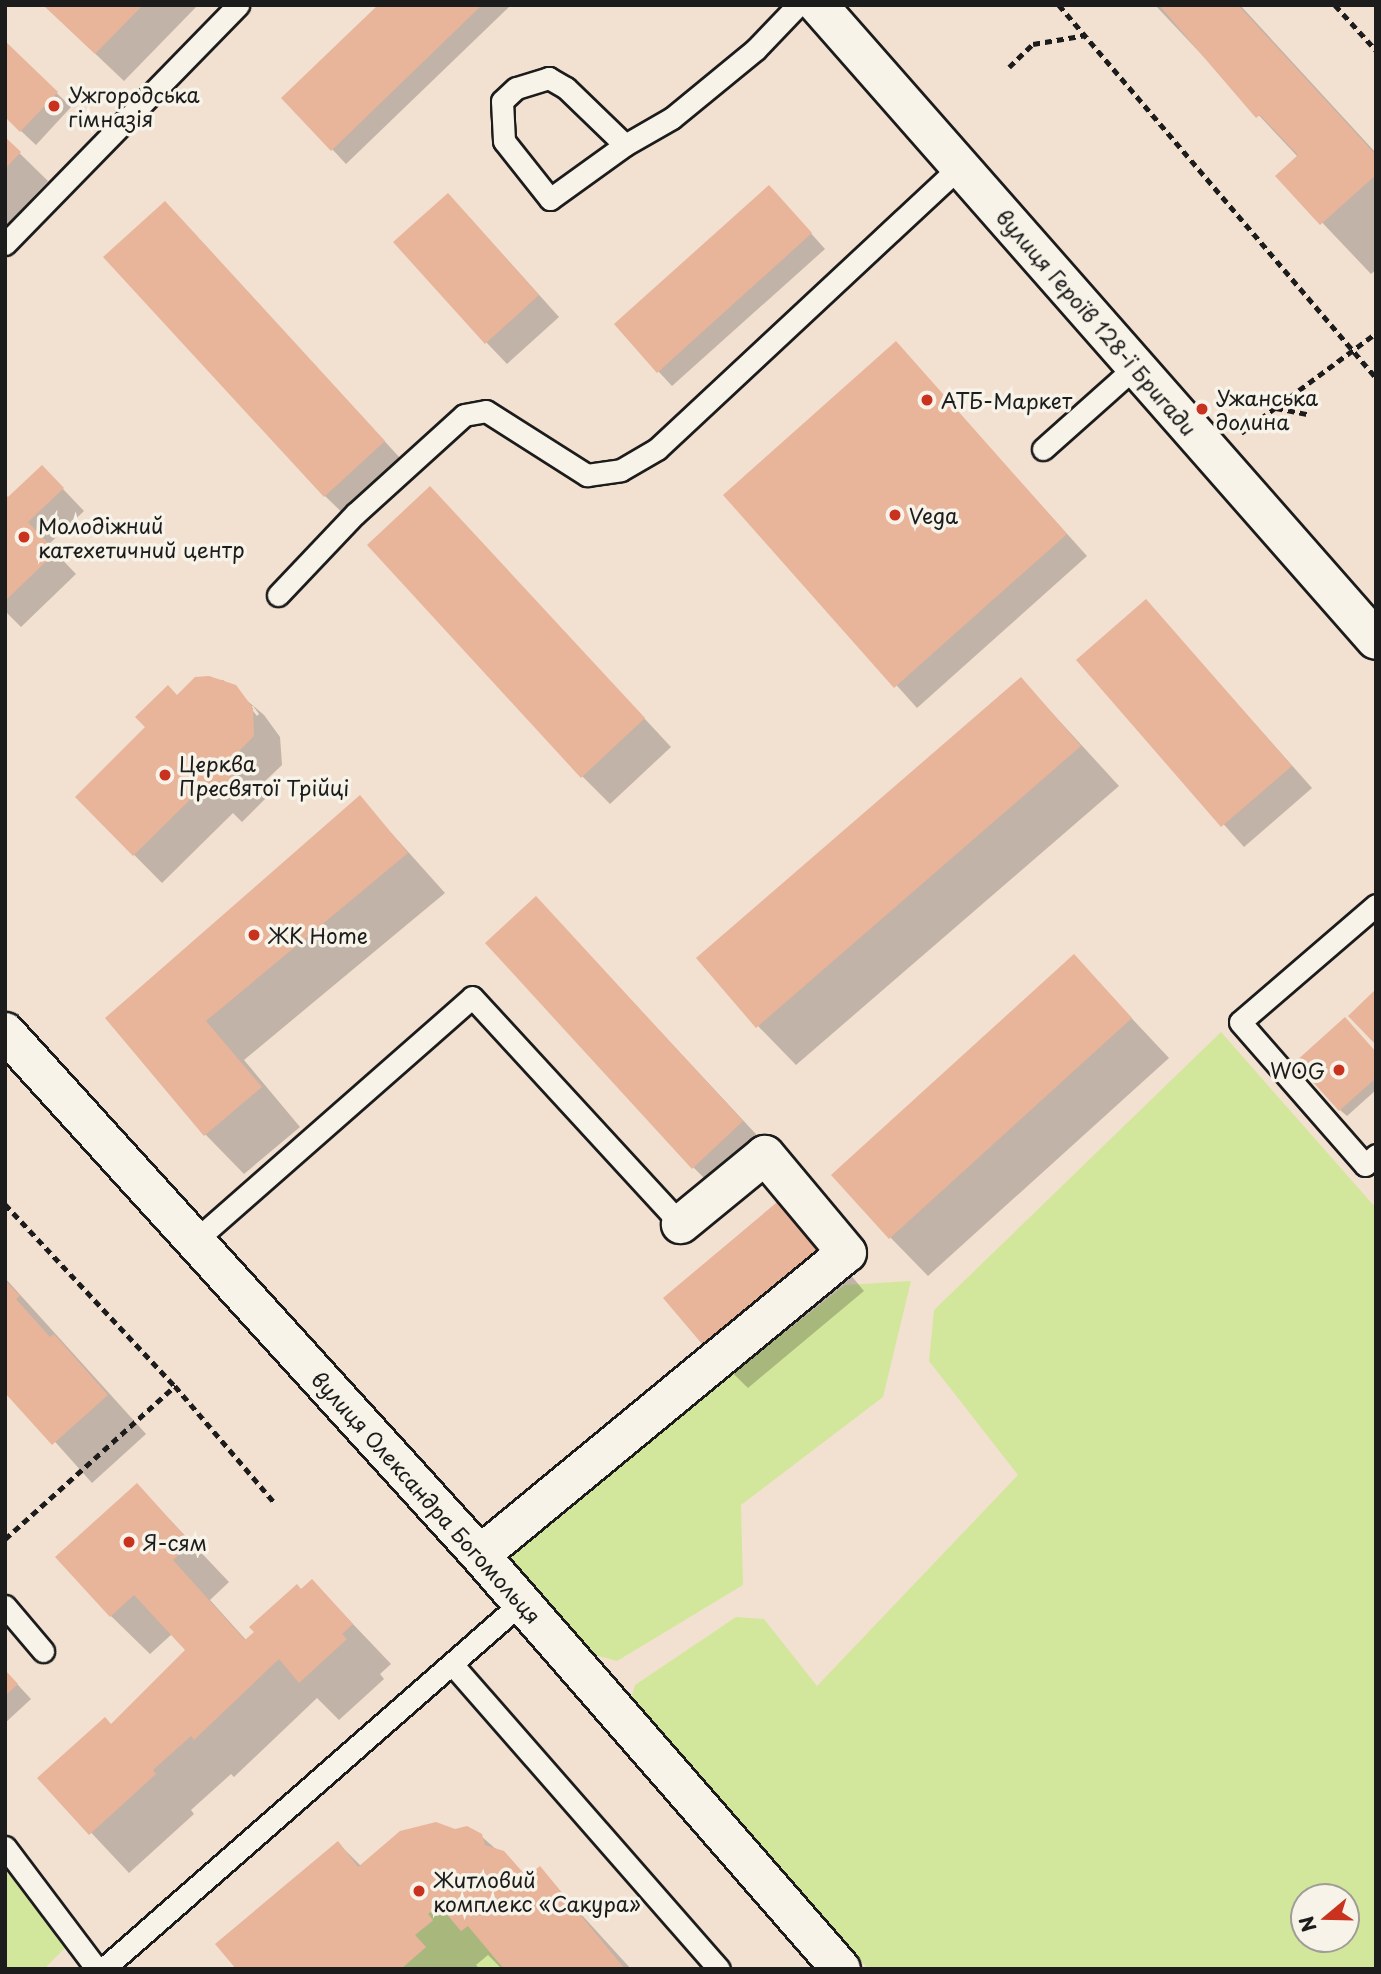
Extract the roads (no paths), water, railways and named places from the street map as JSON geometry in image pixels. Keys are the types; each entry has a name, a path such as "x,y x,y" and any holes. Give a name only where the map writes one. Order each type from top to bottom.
{"street":[{"name":"вулиця Героїв 128-ї Бригади","path":"818,5 1376,640"},
{"name":"вулиця Олександра Богомольця","path":"5,1032 197,1239 481,1555 841,1969"},
{"path":"481,1555 846,1253 765,1155 681,1224"}],"lane":[{"path":"5,244 238,5"},
{"path":"625,145 566,88 549,78 516,88 502,101 503,141 550,200 625,145 672,118 756,49 798,5"},
{"path":"278,595 355,514 464,415 486,411 587,475 621,470 657,449 960,166"},
{"path":"1043,449 1136,366"},
{"path":"1376,905 1240,1022 1365,1165 1376,1155"},
{"path":"197,1239 472,997 681,1224"},
{"path":"103,1969 522,1602"},
{"path":"5,1606 43,1651"},
{"path":"452,1664 719,1969"},
{"path":"5,1847 97,1969"}],"place":[{"name":"Ужгородська гімназія","path":"54,106"},
{"name":"АТБ-Маркет","path":"927,400"},
{"name":"Ужанська долина","path":"1202,409"},
{"name":"Vega","path":"895,515"},
{"name":"Молодіжний катехетичний центр","path":"24,537"},
{"name":"Церква Пресвятої Трійці","path":"165,775"},
{"name":"ЖК Home","path":"254,935"},
{"name":"WOG","path":"1339,1070"},
{"name":"Я-сям","path":"129,1542"},
{"name":"Житловий комплекс «Сакура»","path":"419,1891"}]}
